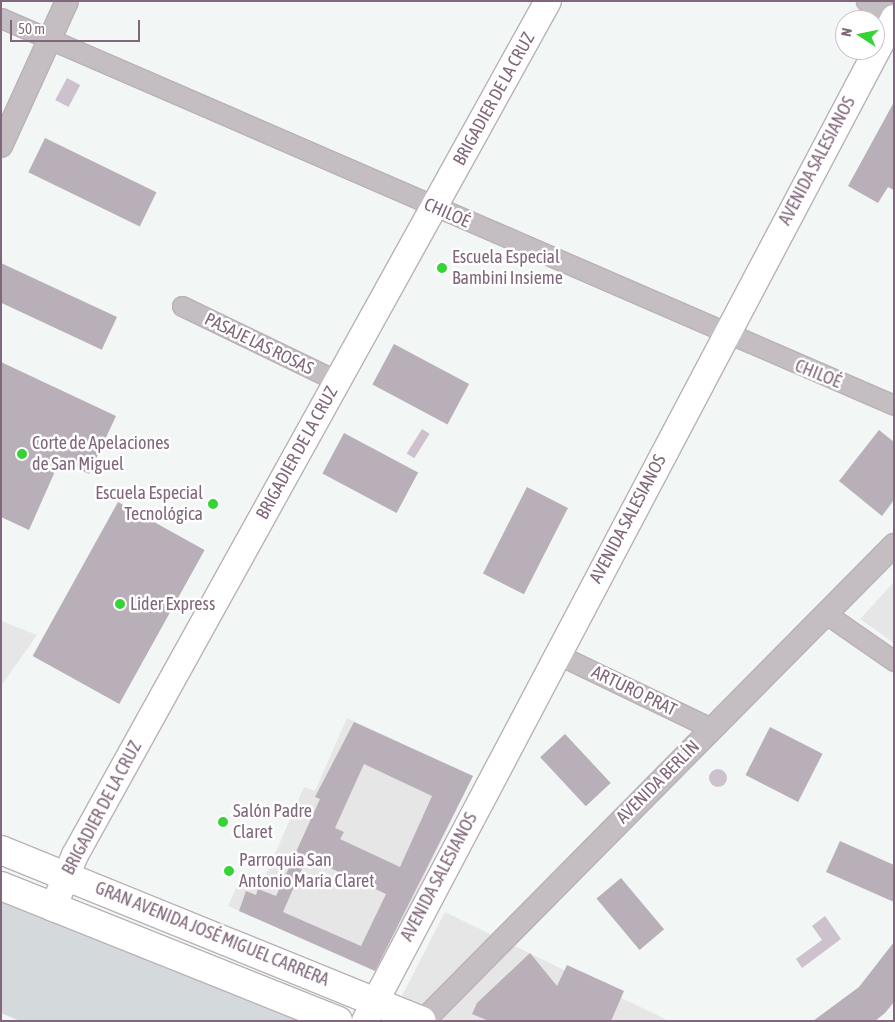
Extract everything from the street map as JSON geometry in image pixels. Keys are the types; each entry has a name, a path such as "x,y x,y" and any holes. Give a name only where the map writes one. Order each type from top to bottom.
{"main road":[{"name":"BRIGADIER DE LA CRUZ","path":"53,908 65,874 548,1"},
{"name":"AVENIDA SALESIANOS","path":"370,1010 724,335 894,18"},
{"name":"GRAN AVENIDA JOSÉ MIGUEL CARRERA","path":"1,850 65,874 370,1010 423,1021"},
{"name":"GRAN AVENIDA JOSÉ MIGUEL CARRERA","path":"1,886 338,1021"}],"street":[{"path":"1,146 67,1"},
{"path":"866,1 894,14"},
{"name":"CHILOÉ","path":"1,18 724,335 894,405"},
{"name":"PASAJE LAS ROSAS","path":"182,306 337,381"},
{"name":"AVENIDA BERLÍN","path":"423,1021 894,544"},
{"path":"825,613 894,661"},
{"name":"ARTURO PRAT","path":"556,654 711,728"}],"shaded area":[{"path":"67,78 80,85 69,107 55,100"},
{"path":"422,429 430,434 414,458 407,454"},
{"path":"894,582 894,643 860,619"},
{"path":"1,621 37,635 1,686"},
{"path":"347,718 473,776 378,972 228,906 242,875 262,884 304,787 315,791"},
{"path":"714,769 722,769 727,774 725,785 714,787 709,782 709,774"},
{"path":"1,896 300,1021 20,1021 1,1013"},
{"path":"445,912 669,1021 389,1021"},
{"path":"825,916 841,939 802,968 796,959 822,940 812,926"}],"building":[{"path":"894,102 894,190 888,187 878,203 848,186"},
{"path":"45,138 156,192 140,227 28,172"},
{"path":"1,263 117,317 102,350 1,303"},
{"path":"394,344 469,384 447,425 372,385"},
{"path":"1,362 116,416 89,474 60,460 29,530 1,517"},
{"path":"879,430 894,442 894,500 882,516 839,481"},
{"path":"344,433 418,472 397,513 322,474"},
{"path":"527,487 568,508 524,594 483,573"},
{"name":"Lider Express","path":"118,502 205,550 119,704 33,656"},
{"path":"354,722 473,776 375,971 239,911 246,891 256,895 258,889 276,896 293,859 304,864 283,912 361,946 386,894 296,852 320,799 315,797","holes":["364,764 432,796 400,867 340,839 344,832 335,828"]},
{"path":"770,727 823,754 798,802 745,775"},
{"path":"565,734 611,783 586,806 540,757"},
{"path":"840,841 894,865 894,902 826,872"},
{"path":"621,878 664,929 640,950 596,899"},
{"path":"894,942 894,1002 885,1013 875,1021 813,1021 859,987"},
{"path":"530,953 557,986 567,965 624,991 611,1021 489,1021 472,1014 477,1003"}],"place":[{"name":"Escuela Especial Bambini Insieme","path":"442,268"},
{"name":"Corte de Apelaciones de San Miguel","path":"22,454"},
{"name":"Escuela Especial Tecnológica","path":"213,504"},
{"name":"Lider Express","path":"120,604"},
{"name":"Salón Padre Claret","path":"223,822"},
{"name":"Parroquia San Antonio María Claret","path":"229,871"}]}
